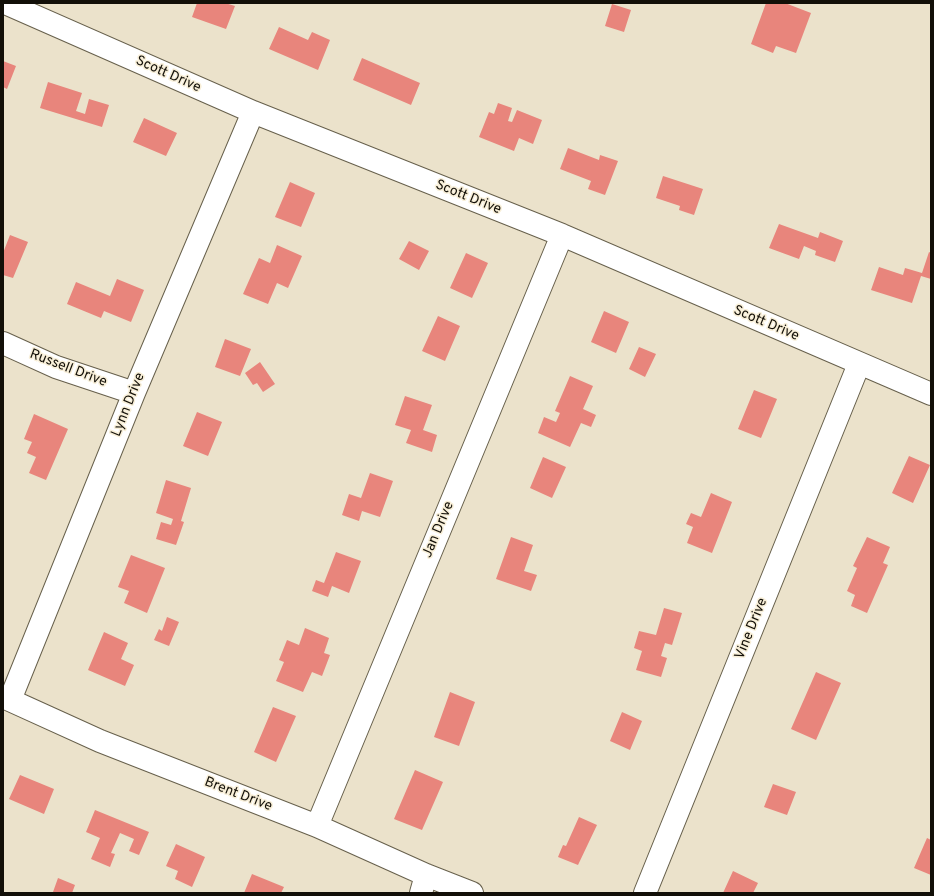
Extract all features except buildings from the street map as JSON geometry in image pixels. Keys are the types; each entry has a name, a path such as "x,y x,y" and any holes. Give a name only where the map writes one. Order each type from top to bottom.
{"street":[{"name":"Scott Drive","path":"5,3 253,112 562,235 931,394"},
{"name":"Lynn Drive","path":"6,698 253,112"},
{"name":"Jan Drive","path":"317,826 562,235"},
{"name":"Russell Drive","path":"3,343 56,367 134,393"},
{"name":"Vine Drive","path":"645,893 859,364"},
{"name":"Brent Drive","path":"6,698 100,741 317,826 423,884 472,893"}]}
